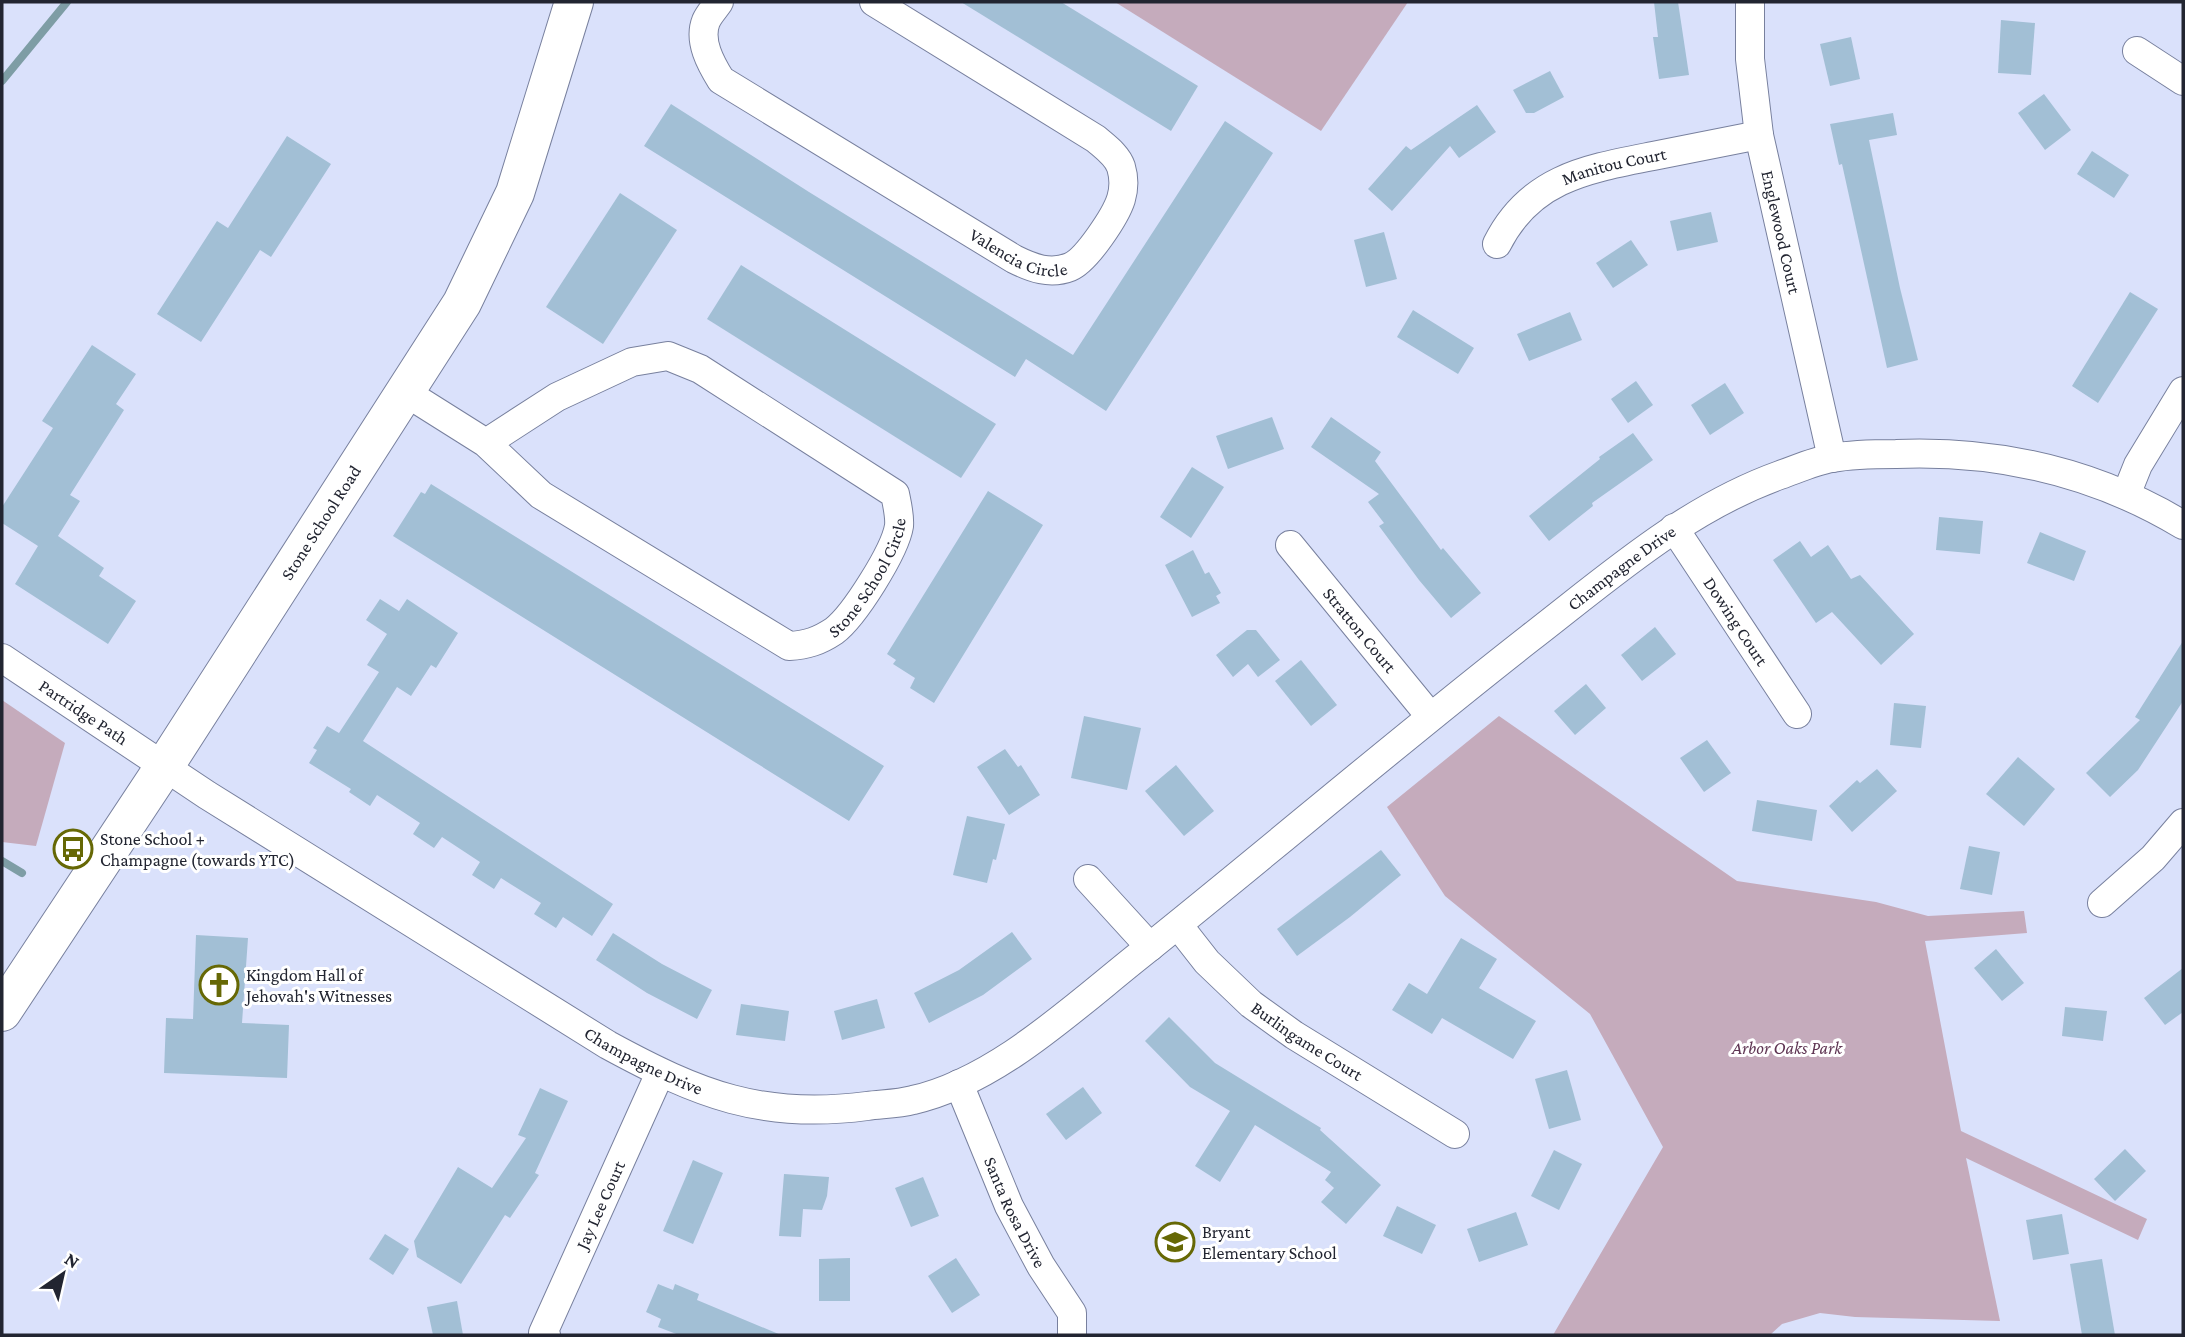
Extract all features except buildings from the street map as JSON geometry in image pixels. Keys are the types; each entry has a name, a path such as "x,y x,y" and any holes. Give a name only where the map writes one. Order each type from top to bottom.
{"main road":[{"name":"Stone School Road","path":"2,1012 164,767 462,303 515,193 575,2"}],"street":[{"name":"Valencia Circle","path":"719,2 706,22 705,42 709,62 721,80 1034,269 1056,271 1072,267 1088,255 1120,202 1124,187 1121,166 1112,153 1096,139 874,2"},
{"name":"Englewood Court","path":"1750,2 1750,59 1759,135 1832,458"},
{"path":"2137,51 2183,81"},
{"name":"Manitou Court","path":"1497,244 1508,221 1524,205 1555,183 1596,167 1759,135"},
{"name":"Stone School Circle","path":"405,392 486,443 541,495 789,646 812,644 836,629 860,600 890,552 899,524 895,494 700,369 668,356 632,362 604,373 557,397 486,443"},
{"path":"2126,495 2138,465 2183,391"},
{"name":"Champagne Drive","path":"164,767 607,1045 660,1073 699,1090 748,1105 803,1111 853,1108 913,1100 959,1084 1046,1030 1178,925 1430,716 1674,528 1734,494 1790,471 1832,458 1942,452 2023,462 2079,478 2126,495 2183,525"},
{"name":"Dowing Court","path":"1674,528 1797,714"},
{"name":"Stratton Court","path":"1290,545 1430,716"},
{"name":"Partridge Path","path":"2,658 164,767"},
{"path":"2102,903 2153,858 2183,823"},
{"path":"1088,879 1150,947"},
{"name":"Burlingame Court","path":"1178,925 1208,962 1251,1004 1294,1035 1455,1133"},
{"name":"Jay Lee Court","path":"546,1335 542,1333 660,1073"},
{"name":"Santa Rosa Drive","path":"959,1084 1009,1206 1041,1266 1072,1313 1072,1335"}],"green space":[{"path":"1115,2 1408,2 1321,131"},
{"path":"2,700 65,743 36,846 2,842"},
{"name":"Arbor Oaks Park","path":"1499,716 1737,881 1876,902 1928,916 2024,911 2027,933 1925,941 1961,1131 2147,1219 2138,1240 1966,1158 2000,1321 1855,1317 1820,1313 1782,1324 1770,1335 1553,1335 1663,1147 1590,1014 1445,896 1387,807"}],"waterway":[{"path":"2,81 67,2"},
{"path":"2,861 22,873"}],"place":[{"name":"Stone School + Champagne (towards YTC)","path":"73,849"},
{"name":"Kingdom Hall of Jehovah's Witnesses","path":"219,985"},
{"name":"Bryant Elementary School","path":"1175,1242"}]}
